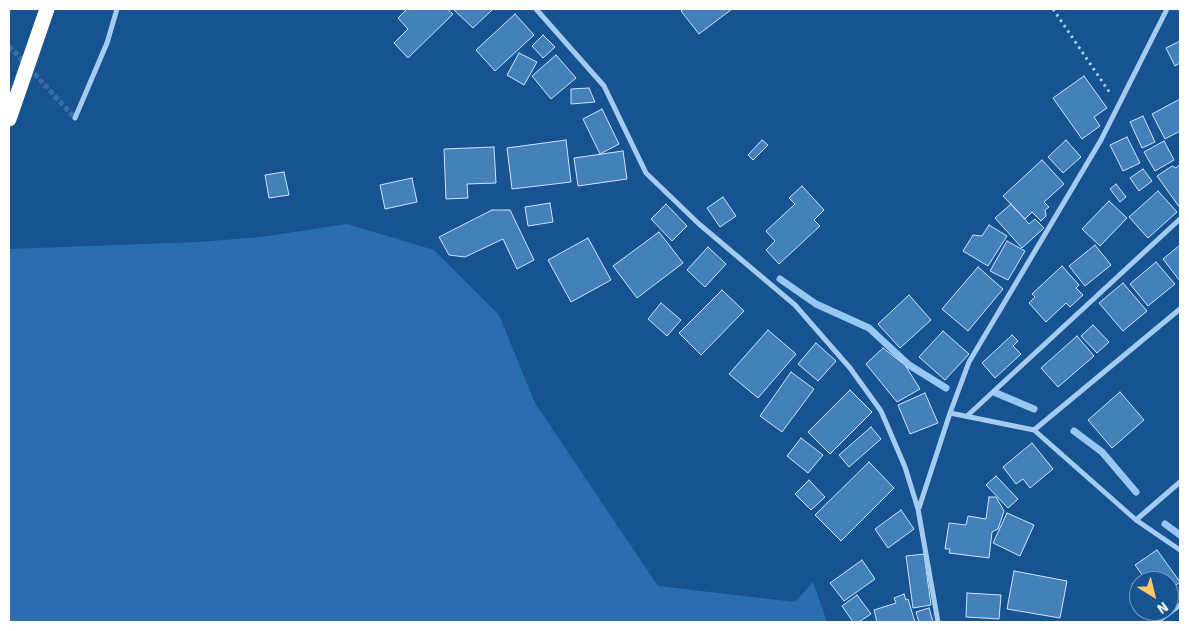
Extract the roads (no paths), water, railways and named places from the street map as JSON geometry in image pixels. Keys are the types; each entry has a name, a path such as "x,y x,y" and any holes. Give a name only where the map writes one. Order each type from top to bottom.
{"highway":[{"path":"9,119 47,9"}],"street":[{"path":"75,118 107,43 117,9"},
{"path":"536,9 604,86 646,173 699,224 795,305 850,368 881,411 905,466 918,509 938,622"},
{"path":"918,509 950,413 970,362 1101,140 1167,9"},
{"path":"967,416 1180,219"},
{"path":"1034,430 1180,309"},
{"path":"950,413 1034,430 1136,520 1180,550"},
{"path":"1136,520 1180,482"},
{"path":"1157,622 1180,605"}],"waterway":[{"path":"780,279 816,304 869,328 909,365 946,388"},
{"path":"996,393 1034,409"},
{"path":"1074,431 1102,452 1136,492"},
{"path":"1165,524 1180,535"}],"tunnel":[{"path":"9,46 75,118"}]}
